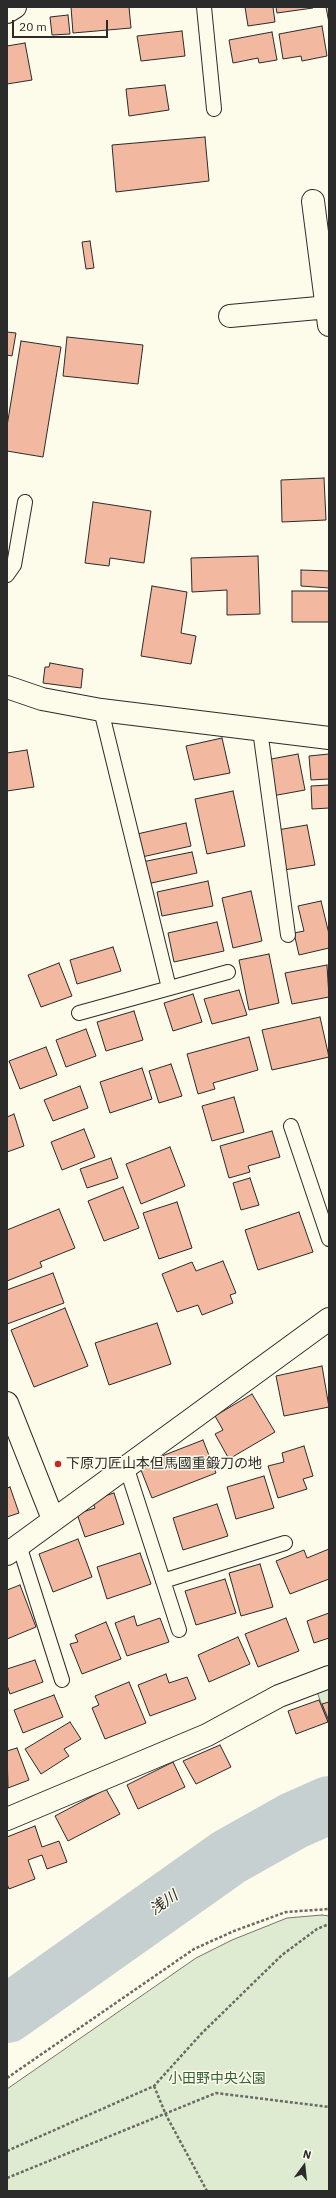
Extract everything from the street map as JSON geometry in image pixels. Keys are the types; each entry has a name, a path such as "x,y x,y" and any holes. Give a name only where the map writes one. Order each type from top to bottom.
{"street":[{"path":"7,12 16,7"},
{"path":"230,316 328,313 313,202"},
{"path":"7,687 42,699 101,710 329,738"},
{"path":"13,1550 53,1519 329,1319"},
{"path":"7,1403 53,1519"},
{"path":"7,1819 207,1734 279,1696 329,1677"}],"lane":[{"path":"204,7 214,109"},
{"path":"7,574 14,565 25,502"},
{"path":"101,710 170,988"},
{"path":"260,730 288,935"},
{"path":"79,1013 228,972"},
{"path":"291,1126 329,1239"},
{"path":"126,1466 179,1630"},
{"path":"163,1581 285,1543"},
{"path":"13,1550 62,1680"}],"path":[{"path":"7,2078 194,1949 234,1931 286,1912 329,1909"},
{"path":"7,2151 154,2086 201,2034 282,1955 317,1929 329,1924"},
{"path":"154,2086 166,2115 207,2191"},
{"path":"7,2178 166,2115 216,2093 329,2106"}],"green space":[{"path":"329,1677 329,1724 314,1684"},
{"name":"小田野中央公園","path":"322,1915 329,1916 329,2191 7,2191 7,2089 196,1958 232,1940 287,1918"}],"building":[{"path":"71,7 129,7 131,28 73,33"},
{"path":"245,7 273,7 275,22 248,26"},
{"path":"276,7 313,7 313,8 277,13"},
{"path":"326,7 329,7 329,23"},
{"path":"68,15 70,34 52,35 50,17"},
{"path":"322,26 327,56 302,61 301,56 283,59 279,34"},
{"path":"182,31 185,56 141,61 137,36"},
{"path":"272,32 277,60 259,63 258,58 233,63 229,40"},
{"path":"25,43 32,80 7,84 7,46"},
{"path":"165,85 169,110 129,116 126,89"},
{"path":"205,137 209,181 116,192 112,145"},
{"path":"90,241 94,268 86,269 82,242"},
{"path":"7,332 16,333 12,356 7,355"},
{"path":"67,337 143,345 138,384 63,376"},
{"path":"21,341 61,347 43,457 7,451 7,426"},
{"path":"324,478 326,520 282,522 281,480"},
{"path":"93,502 151,511 144,563 110,558 109,566 85,563"},
{"path":"258,556 260,614 227,615 227,590 192,592 191,558"},
{"path":"301,570 329,571 329,588 301,586"},
{"path":"152,586 187,592 181,633 196,636 191,664 141,656"},
{"path":"292,591 329,591 329,622 292,622"},
{"path":"50,663 83,669 81,688 43,683 45,667 49,667"},
{"path":"222,738 230,773 194,780 186,746"},
{"path":"27,750 34,787 7,791 7,753"},
{"path":"298,754 305,790 272,796 266,760"},
{"path":"329,754 329,779 311,780 309,756"},
{"path":"329,785 329,808 312,809 311,786"},
{"path":"233,791 245,846 207,854 195,799"},
{"path":"186,823 191,846 142,857 137,834"},
{"path":"307,825 315,865 284,870 277,830"},
{"path":"192,852 197,873 147,884 142,862"},
{"path":"208,881 213,906 162,916 157,892"},
{"path":"251,891 262,941 233,948 222,898"},
{"path":"321,901 329,934 329,948 299,955 294,933 304,931 298,906"},
{"path":"217,922 224,951 174,962 168,933"},
{"path":"113,947 121,971 77,984 70,960"},
{"path":"269,954 279,1003 249,1010 239,960"},
{"path":"59,963 72,996 41,1007 28,975"},
{"path":"327,965 329,997 292,1004 285,973"},
{"path":"239,990 247,1015 212,1024 204,999"},
{"path":"193,994 202,1022 173,1031 164,1003"},
{"path":"134,1011 143,1040 106,1051 97,1022"},
{"path":"320,1017 329,1057 272,1070 262,1030"},
{"path":"86,1029 96,1056 66,1067 56,1040"},
{"path":"249,1037 258,1070 213,1083 215,1089 198,1094 187,1054"},
{"path":"46,1047 57,1075 20,1089 9,1061"},
{"path":"171,1064 182,1096 159,1103 149,1071"},
{"path":"142,1068 152,1099 110,1113 100,1082"},
{"path":"80,1086 88,1108 53,1121 44,1100"},
{"path":"234,1097 244,1132 212,1141 202,1106"},
{"path":"14,1114 24,1146 7,1152 7,1117"},
{"path":"84,1129 95,1157 62,1170 51,1142"},
{"path":"272,1131 280,1157 248,1166 250,1172 229,1178 220,1146"},
{"path":"170,1147 185,1186 141,1204 126,1164"},
{"path":"111,1158 118,1178 87,1188 80,1169"},
{"path":"250,1178 259,1205 241,1210 233,1183"},
{"path":"123,1187 139,1228 104,1241 88,1201"},
{"path":"177,1202 192,1248 159,1259 143,1213"},
{"path":"59,1209 75,1248 40,1262 42,1267 7,1281 7,1230"},
{"path":"299,1212 313,1252 258,1270 245,1230"},
{"path":"223,1261 236,1293 230,1295 233,1303 202,1315 198,1305 177,1312 162,1274 192,1262 196,1271"},
{"path":"53,1273 64,1303 7,1324 7,1290"},
{"path":"65,1308 88,1366 34,1387 11,1330"},
{"path":"157,1323 171,1364 109,1385 95,1343"},
{"path":"322,1366 329,1407 284,1416 276,1376"},
{"path":"252,1394 275,1432 229,1459 215,1434 223,1430 215,1416"},
{"path":"203,1440 216,1473 152,1498 139,1465"},
{"path":"304,1446 313,1476 303,1479 307,1489 278,1498 268,1466 284,1462 282,1453"},
{"path":"264,1476 274,1508 236,1519 227,1487"},
{"path":"10,1487 19,1513 7,1517 7,1488"},
{"path":"114,1493 124,1524 85,1537 77,1514 95,1508 92,1500"},
{"path":"217,1504 228,1536 183,1550 173,1518"},
{"path":"78,1539 92,1577 53,1592 39,1554"},
{"path":"329,1549 329,1579 290,1594 276,1561 304,1550 307,1558"},
{"path":"140,1553 151,1584 107,1599 97,1567"},
{"path":"260,1564 273,1607 241,1616 229,1573"},
{"path":"225,1579 236,1613 196,1625 185,1591"},
{"path":"20,1585 36,1627 7,1639 7,1590"},
{"path":"329,1613 329,1638 314,1643 307,1621"},
{"path":"134,1616 137,1626 160,1618 169,1642 127,1656 115,1623"},
{"path":"286,1618 299,1651 258,1667 245,1634"},
{"path":"106,1622 121,1659 82,1674 70,1644 78,1642 75,1635"},
{"path":"238,1637 250,1664 209,1682 198,1655"},
{"path":"35,1660 43,1682 10,1694 7,1685 7,1669"},
{"path":"166,1674 169,1683 187,1677 196,1699 150,1716 138,1685"},
{"path":"129,1682 146,1723 105,1739 92,1708 99,1705 95,1696"},
{"path":"54,1695 63,1717 23,1733 14,1710"},
{"path":"319,1700 328,1722 296,1734 288,1711"},
{"path":"329,1702 329,1721 322,1704"},
{"path":"70,1722 81,1739 64,1749 69,1756 41,1774 25,1749"},
{"path":"220,1745 231,1767 196,1784 183,1761"},
{"path":"17,1748 29,1780 8,1788 7,1751"},
{"path":"173,1762 185,1787 138,1809 127,1785"},
{"path":"106,1789 120,1814 68,1841 55,1816"},
{"path":"35,1826 42,1847 59,1841 67,1862 47,1869 42,1855 28,1860 35,1879 9,1889 7,1884 7,1837"}],"waterway":[{"name":"浅川","path":"7,2014 229,1857 293,1821 329,1805"}],"place":[{"name":"下原刀匠山本但馬國重鍛刀の地","path":"58,1464"}]}
